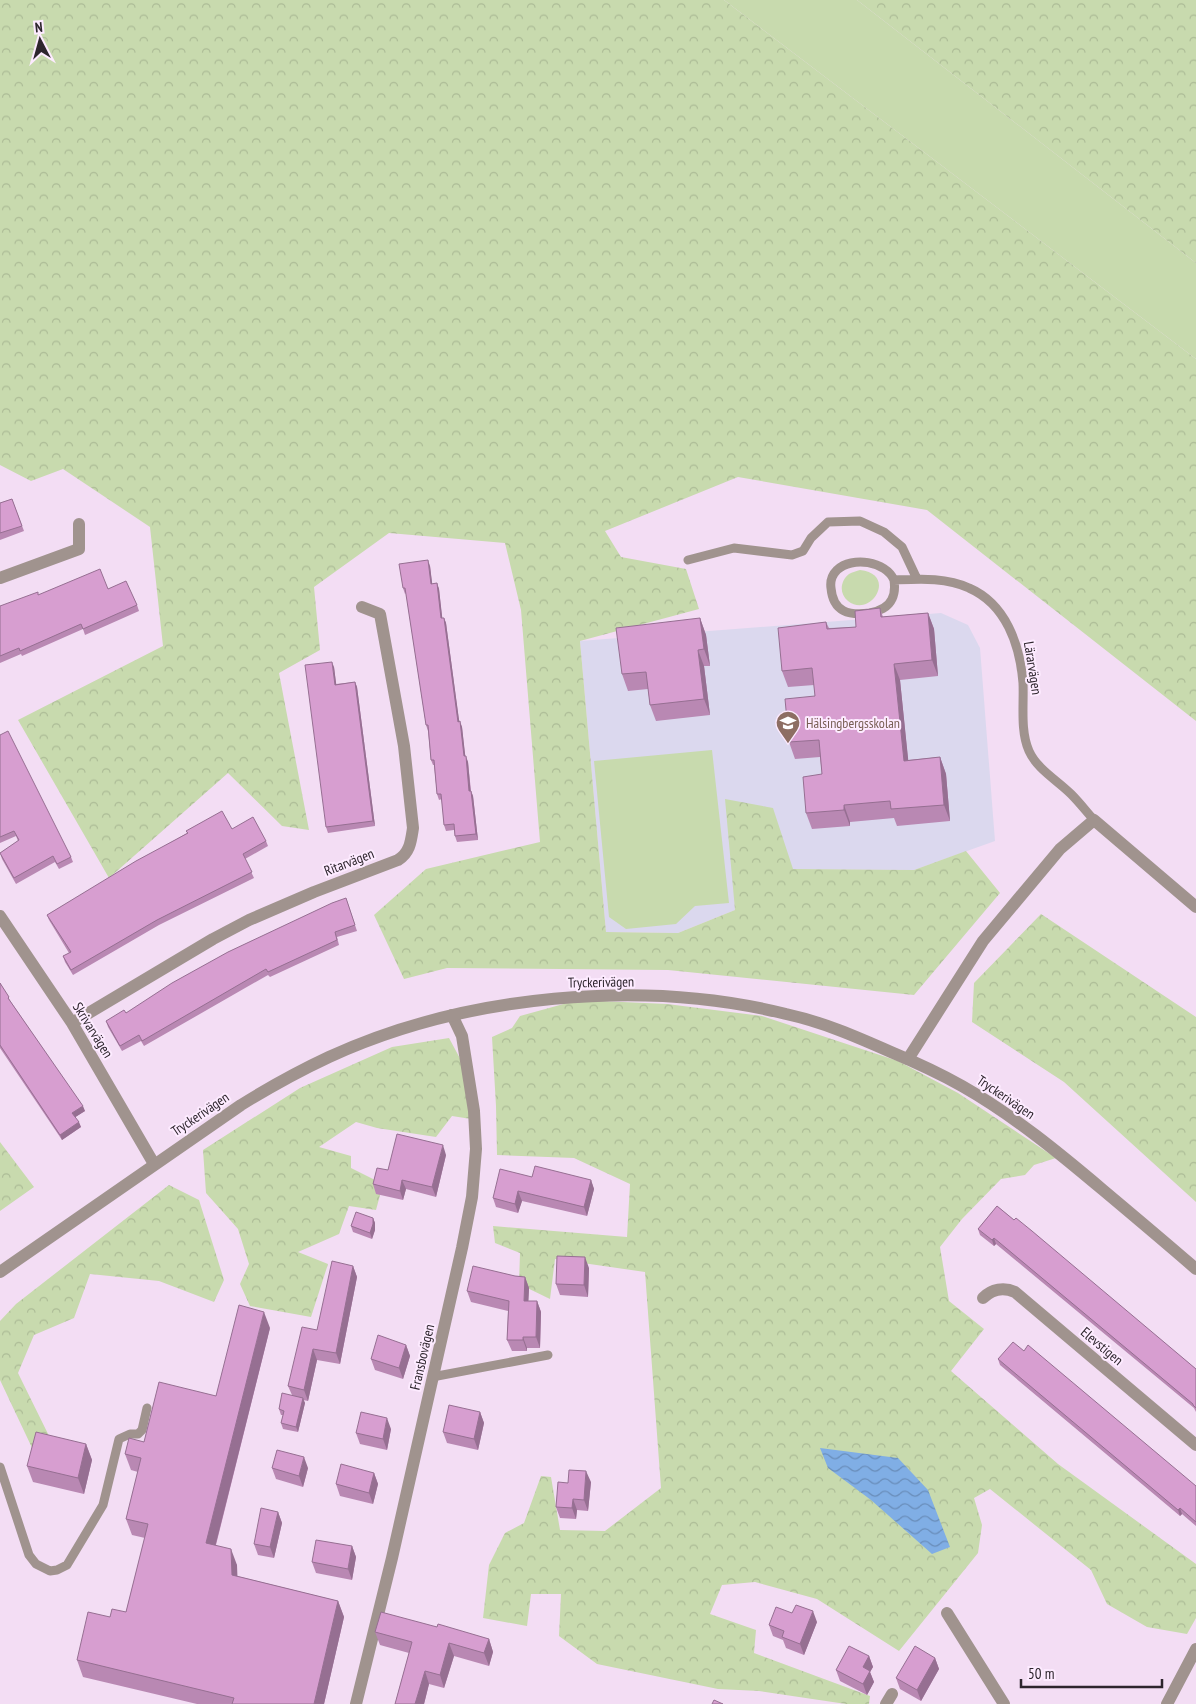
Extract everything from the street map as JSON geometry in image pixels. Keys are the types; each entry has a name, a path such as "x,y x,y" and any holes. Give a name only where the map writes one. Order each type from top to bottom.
{"street":[{"path":"0,578 79,548 79,524"},
{"name":"Ritarvägen","path":"72,1023 213,939 250,920 314,892 398,860 406,854 413,828 404,746 380,614 362,608"},
{"path":"908,1059 983,941 1060,849 1094,820"},
{"name":"Lärarvägen","path":"1094,820 1196,907"},
{"name":"Skrivarvägen","path":"0,916 72,1023 154,1164"},
{"name":"Tryckerivägen","path":"0,1272 154,1164 270,1088 330,1056 393,1032 452,1015 502,1005 564,998 626,996 683,998 740,1004 786,1014 831,1027 908,1059 963,1086 1024,1126 1196,1269"},
{"name":"Fransbovägen","path":"356,1704 392,1558 472,1197 476,1149 474,1111 464,1043 452,1015"},
{"name":"Elevstigen","path":"983,1298 990,1292 1007,1288 1015,1292 1196,1445"},
{"path":"947,1613 1004,1704"},
{"path":"1167,1704 1196,1649"}],"lane":[{"path":"688,560 734,548 792,555 803,551 811,538 828,522 860,521 884,532 902,547 917,579"},
{"path":"873,563 884,567 891,573 894,580 895,589 892,599 887,607 877,611 852,614 841,610 835,603 832,593 832,577 837,570 849,565 873,563"},
{"name":"Lärarvägen","path":"894,580 917,579 946,582 969,588 985,598 1004,618 1015,639 1022,680 1025,735 1028,749 1035,762 1070,794 1094,820"},
{"path":"432,1377 548,1355"},
{"path":"0,1467 29,1555 36,1564 50,1571 57,1570 67,1565 103,1505 119,1439 130,1434 138,1434 142,1430 147,1408"}],"shaded area":[{"name":"Hälsingbergsskolan","path":"941,613 968,625 980,648 995,841 914,870 733,869 735,910 678,933 606,932 580,641"}],"green space":[{"path":"0,0 724,0 1196,359 1196,721 927,510 738,477 605,531 621,557 686,569 699,609 580,641 606,932 678,933 735,910 725,799 773,808 793,869 914,870 966,851 1000,893 914,995 668,970 447,968 404,979 374,915 426,869 540,842 521,610 505,543 389,533 314,587 320,650 279,673 309,830 282,826 228,773 109,878 18,720 163,646 150,527 63,469 31,481 0,465"},
{"path":"724,0 857,0 1196,263 1196,359"},
{"path":"857,0 1196,0 1196,263"},
{"path":"860,570 871,573 877,579 879,586 877,594 872,600 865,604 857,605 845,598 842,584 849,574"},
{"path":"712,750 729,903 695,906 676,924 626,929 609,917 594,761"},
{"path":"1041,914 1196,1017 1196,1202 1064,1082 972,1022 974,983"},
{"path":"578,1000 667,1004 762,1016 898,1061 958,1093 1056,1158 1034,1165 1025,1175 1001,1179 962,1219 940,1247 949,1301 984,1329 951,1371 1058,1464 1196,1564 1196,1618 1187,1634 1147,1627 1107,1604 1091,1570 990,1489 974,1498 982,1525 978,1553 899,1651 817,1599 755,1582 722,1585 710,1614 756,1630 754,1653 870,1696 869,1704 846,1704 759,1691 718,1689 597,1664 559,1636 561,1594 531,1594 527,1626 483,1618 489,1565 505,1533 524,1523 541,1476 551,1477 560,1530 605,1531 661,1488 645,1272 555,1259 550,1299 519,1284 520,1253 495,1243 493,1226 627,1237 630,1184 574,1158 497,1155 492,1037 512,1028 520,1016"},
{"path":"449,1038 463,1064 471,1119 452,1116 436,1137 377,1128 356,1122 319,1147 351,1156 351,1168 383,1184 376,1210 349,1206 339,1234 298,1252 328,1264 311,1317 250,1306 240,1284 249,1264 238,1229 206,1193 203,1150 300,1088 392,1047"},
{"path":"0,1142 34,1187 0,1211"},
{"path":"169,1185 199,1200 224,1280 214,1302 159,1281 90,1274 74,1318 34,1335 18,1373 51,1440 34,1452 0,1380 0,1321 16,1304"}],"water":[{"path":"820,1448 898,1458 928,1490 950,1547 932,1554 871,1500 828,1468"}],"building":[{"path":"12,499 22,526 0,533 0,503"},
{"path":"428,560 431,584 437,583 441,618 444,618 458,722 460,721 464,756 466,756 476,834 455,836 454,824 444,825 441,794 437,794 434,760 431,760 428,725 426,725 405,588 403,588 399,564"},
{"path":"100,569 108,589 126,581 137,605 83,629 81,624 20,651 19,648 0,656 0,606 38,592 38,595"},
{"path":"880,608 881,617 928,613 932,660 894,664 904,761 940,757 944,805 891,809 890,801 844,805 844,810 806,813 803,777 822,774 819,740 789,742 785,699 815,696 812,668 782,671 778,628 826,622 827,629 856,627 855,611"},
{"path":"700,618 704,649 698,650 704,699 650,705 646,672 622,674 616,628"},
{"path":"332,662 335,685 355,682 373,821 326,827 305,665"},
{"path":"8,731 71,857 57,864 53,856 14,878 0,853 19,840 14,831 0,837 0,735"},
{"path":"222,811 232,829 253,817 266,841 243,854 252,872 157,920 71,970 63,956 71,952 47,915 136,861 188,833 186,831"},
{"path":"346,898 355,925 335,932 337,940 268,972 266,969 142,1041 139,1035 120,1046 106,1021 124,1010 126,1013 172,983 228,952"},
{"path":"0,983 8,998 83,1106 72,1113 79,1122 60,1135 0,1045"},
{"path":"397,1134 443,1145 432,1187 402,1180 400,1191 373,1184 377,1168 388,1170"},
{"path":"535,1166 591,1180 584,1207 518,1191 515,1204 493,1198 500,1169 532,1177"},
{"path":"997,1206 1014,1220 1016,1218 1032,1231 1196,1369 1196,1408 994,1238 992,1240 978,1229"},
{"path":"356,1212 373,1218 370,1233 351,1226"},
{"path":"557,1256 585,1257 584,1285 556,1284"},
{"path":"332,1261 353,1266 336,1353 313,1349 304,1390 288,1386 302,1327 317,1330"},
{"path":"473,1266 525,1277 524,1301 537,1301 536,1337 523,1337 523,1340 507,1340 509,1301 467,1291"},
{"path":"239,1305 264,1312 206,1543 231,1549 232,1575 338,1601 314,1704 232,1704 234,1698 77,1660 88,1612 110,1617 112,1609 126,1612 148,1524 126,1519 141,1458 125,1454 129,1438 144,1442 159,1382 216,1396"},
{"path":"378,1335 406,1345 399,1368 371,1359"},
{"path":"1013,1342 1024,1351 1028,1345 1196,1486 1196,1522 1180,1508 1178,1510 998,1359"},
{"path":"282,1393 303,1398 296,1427 281,1423 284,1411 279,1409"},
{"path":"449,1405 480,1412 474,1439 443,1432"},
{"path":"361,1412 387,1418 383,1439 356,1433"},
{"path":"36,1432 86,1444 78,1478 27,1466"},
{"path":"277,1450 304,1457 299,1476 272,1468"},
{"path":"341,1464 374,1473 369,1493 336,1484"},
{"path":"569,1470 586,1471 584,1500 573,1499 572,1508 556,1507 558,1482 568,1483"},
{"path":"261,1508 278,1512 270,1547 254,1544"},
{"path":"316,1540 352,1546 348,1569 312,1562"},
{"path":"796,1605 813,1611 800,1644 782,1637 784,1631 769,1625 776,1607 792,1613"},
{"path":"381,1612 437,1627 438,1624 489,1639 484,1653 449,1643 440,1675 425,1671 415,1704 395,1704 412,1642 375,1632"},
{"path":"849,1646 869,1656 863,1667 870,1671 863,1684 836,1670"},
{"path":"915,1646 935,1658 917,1690 896,1678"},
{"path":"714,1700 723,1704 712,1704"}],"place":[{"name":"Hälsingbergsskolan","path":"788,744"}]}
